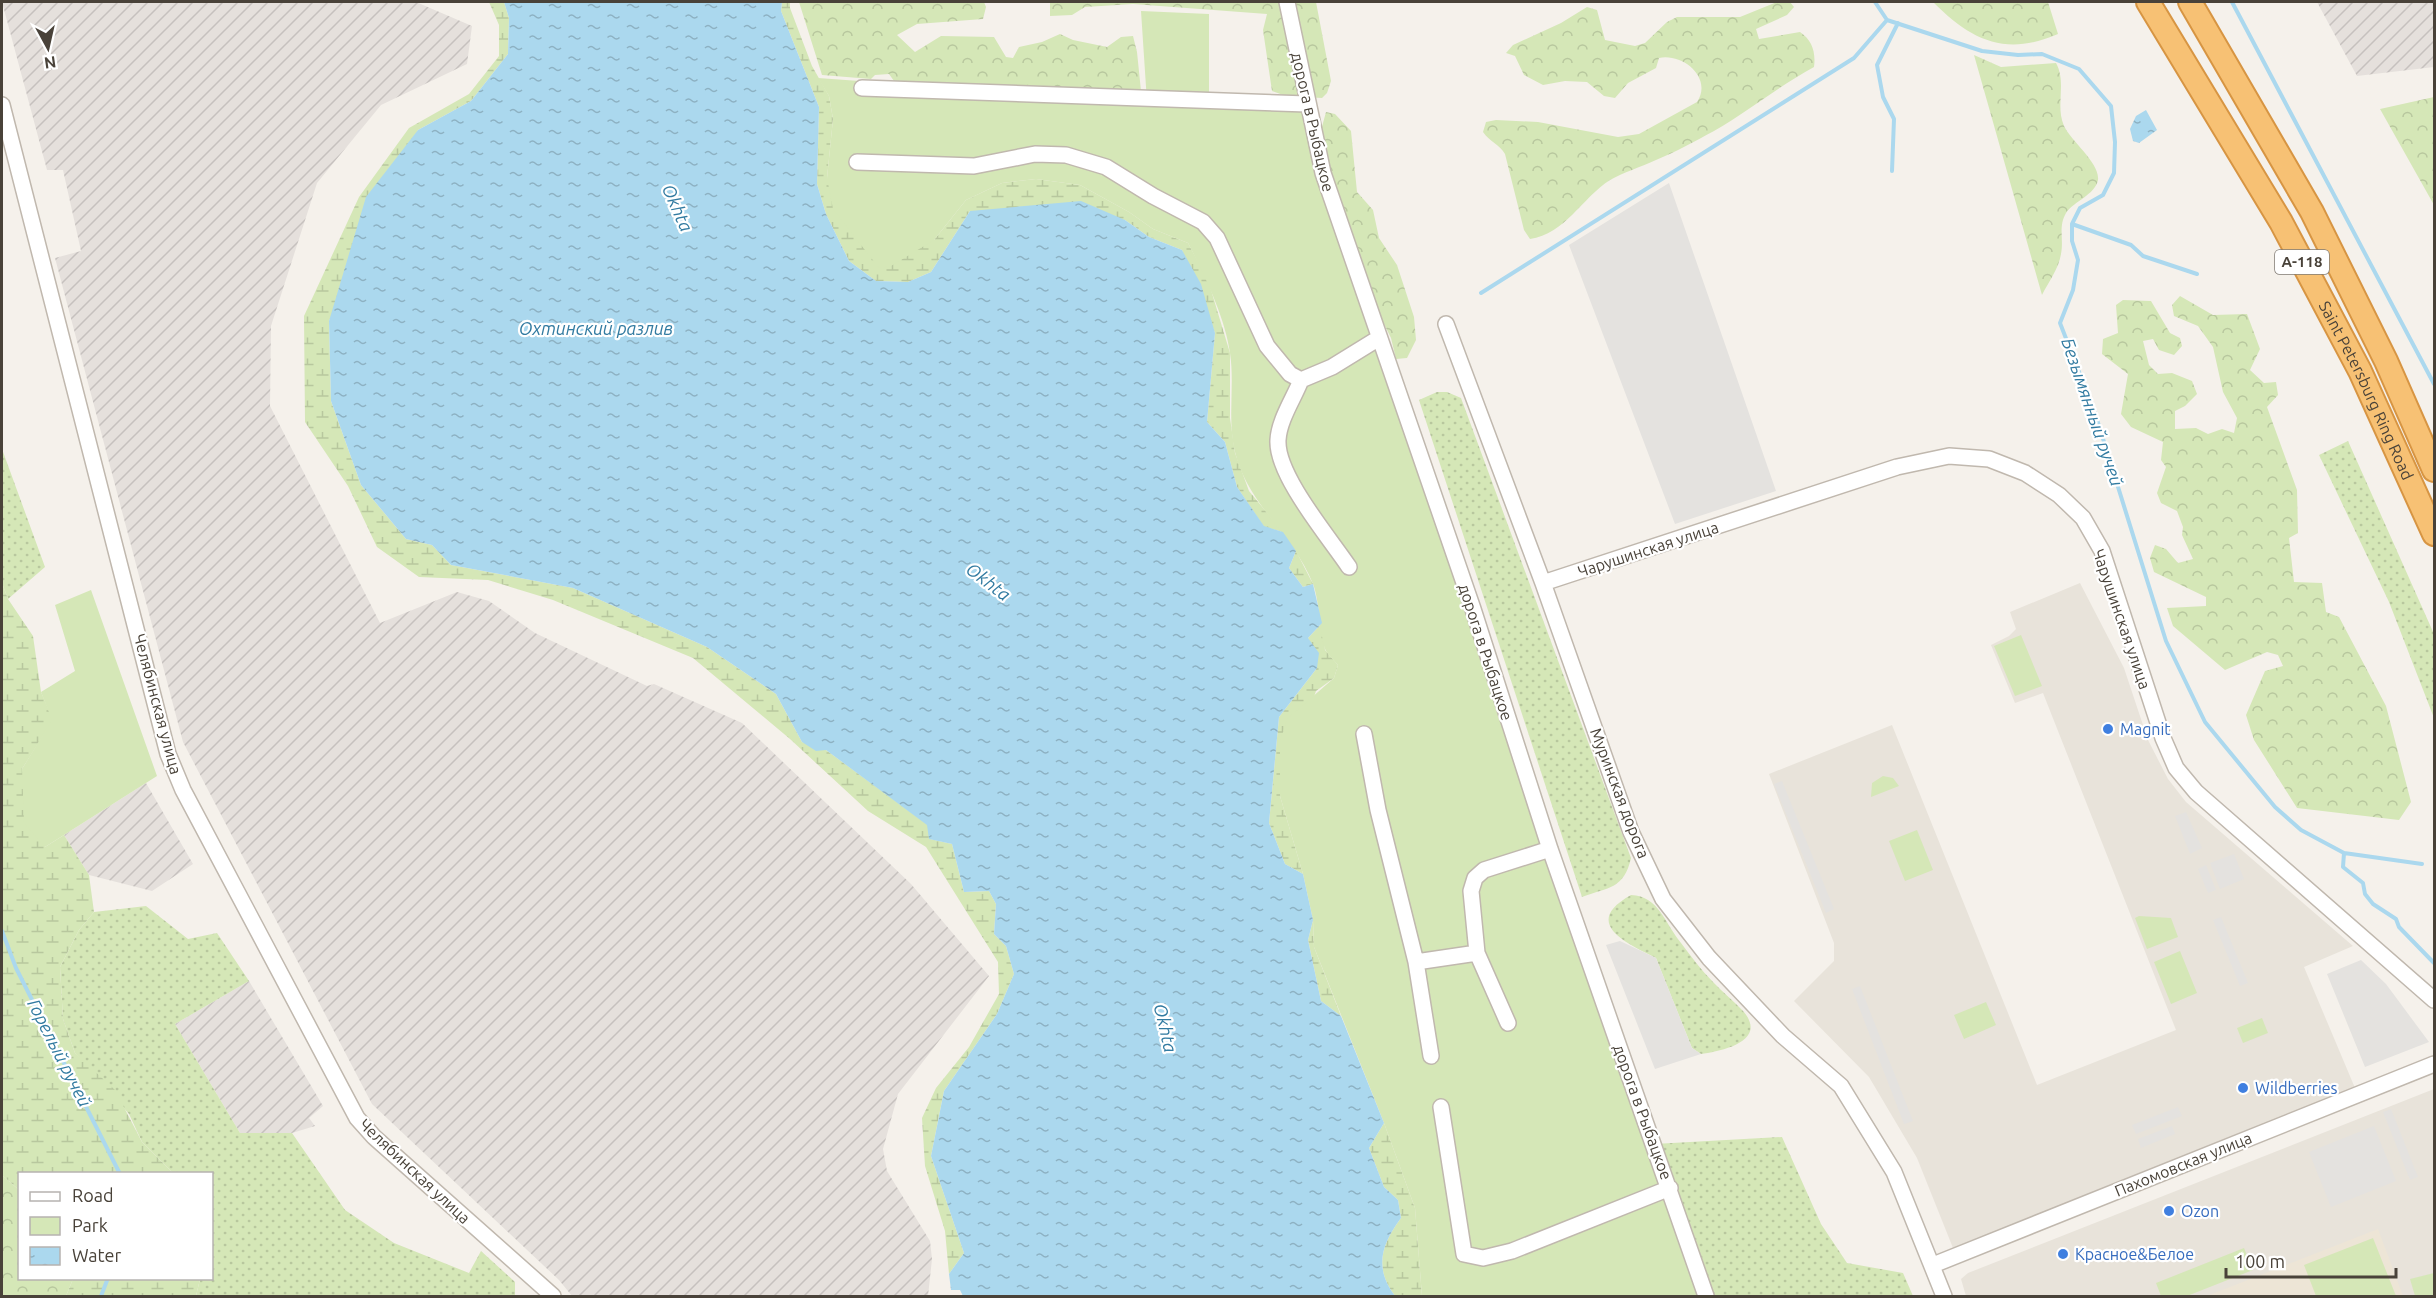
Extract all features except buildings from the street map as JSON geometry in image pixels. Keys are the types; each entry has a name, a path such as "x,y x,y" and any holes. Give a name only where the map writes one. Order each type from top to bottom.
{"highway":[{"name":"Saint Petersburg Ring Road","path":"2148,2 2282,222 2360,371 2434,534"},
{"name":"Saint Petersburg Ring Road","path":"2190,2 2312,212 2386,361 2434,470"}],"street":[{"name":"дорога в Рыбацкое","path":"1287,2 1323,173 1473,609 1550,849 1706,1296"},
{"path":"862,88 1307,104"},
{"name":"Челябинская улица","path":"2,105 168,754 183,790 357,1118 374,1137 553,1296"},
{"path":"857,162 974,166 1035,154 1066,155 1106,167 1153,196 1203,222 1217,238 1267,346 1290,374 1301,380"},
{"name":"Муринская дорога","path":"1446,324 1544,584 1631,832 1663,898 1709,958 1783,1036 1841,1086 1894,1172 1944,1296"},
{"path":"1349,567 1303,504 1282,458 1278,442 1279,430 1301,380 1332,367 1379,338"},
{"name":"Чарушинская улица","path":"1544,584 1897,467 1949,456 1989,459 2025,473 2059,495 2083,518 2102,551 2156,717 2176,768 2196,792 2434,1000"},
{"path":"1364,734 1378,810 1416,962 1431,1056"},
{"path":"1508,1023 1477,953 1471,891 1474,878 1484,870 1550,849"},
{"path":"1416,962 1477,953"},
{"name":"Пахомовская улица","path":"1932,1265 2434,1064"},
{"path":"1441,1107 1464,1254 1483,1258 1512,1251 1670,1188"}],"shaded area":[{"path":"2,2 416,2 472,26 467,64 381,105 317,183 271,326 270,406 380,623 457,592 489,601 535,633 647,686 654,684 742,723 911,884 989,976 898,1094 883,1149 887,1171 930,1241 932,1259 928,1296 572,1296 559,1280 372,1104 183,742 55,258 81,251 63,170 47,170"},
{"path":"2317,2 2434,2 2434,67 2357,76"},
{"path":"1669,183 1776,491 1675,524 1569,245"},
{"path":"2080,583 2124,668 2148,740 2168,779 2186,802 2353,946 2304,967 2355,1088 1953,1248 1917,1158 1869,1077 1794,1001 1834,961 1834,943 1769,774 1892,725 2037,1085 2176,1030 2043,693 2015,703 1991,645 2009,636 2016,629 2010,612"},
{"path":"1782,781 1834,909 1826,913 1774,784"},
{"path":"146,783 193,864 152,891 89,875 64,835"},
{"path":"2186,812 2202,848 2190,854 2175,816"},
{"path":"2234,854 2244,879 2220,889 2210,863"},
{"path":"2206,865 2216,890 2208,893 2198,869"},
{"path":"2221,917 2248,983 2240,986 2213,920"},
{"path":"1620,941 1656,958 1692,1048 1701,1054 1655,1069 1606,945"},
{"path":"2361,960 2386,984 2429,1042 2365,1067 2327,974"},
{"path":"249,981 323,1106 309,1118 315,1126 292,1133 240,1133 175,1024"},
{"path":"1860,986 1913,1121 1904,1124 1852,989"},
{"path":"2434,1089 2434,1296 1966,1296 1961,1279 1968,1273"},
{"path":"2178,1107 2182,1116 2136,1134 2132,1125"},
{"path":"2391,1109 2418,1177 2410,1180 2383,1112"},
{"path":"2172,1126 2175,1134 2141,1148 2138,1139"},
{"path":"2374,1126 2396,1181 2331,1207 2309,1152"},
{"path":"2378,1229 2403,1296 2207,1296"}],"green space":[{"path":"489,2 504,2 509,18 508,54 471,101 418,130 329,321 331,401 361,485 406,539 432,545 451,565 573,588 707,647 776,694 802,742 826,750 928,825 930,839 952,844 964,892 989,891 996,904 994,934 1006,946 1014,974 997,1014 944,1091 931,1156 964,1253 949,1274 945,1231 925,1166 922,1118 936,1088 969,1047 999,994 998,962 926,847 868,811 790,739 693,658 553,600 488,580 419,577 377,547 348,486 305,422 304,316 359,197 409,128 469,94 499,56 499,25"},
{"path":"782,2 790,2 790,8 812,66 829,96 833,119 827,178 934,240 966,200 1002,183 1036,179 1080,185 1129,212 1153,229 1188,243 1208,280 1230,353 1230,418 1235,453 1249,491 1283,532 1264,527 1237,487 1225,442 1207,422 1215,333 1182,250 1149,237 1125,220 970,211 931,272 908,282 876,281 849,261 826,214 817,184 819,107 781,11"},
{"path":"799,2 984,2 986,7 983,19 917,24 897,35 915,52 941,36 994,37 1006,57 1013,58 1019,47 1042,42 1060,34 1073,40 1107,47 1121,37 1133,36 1141,91 894,81 889,74 875,75 871,79 822,75"},
{"path":"1050,2 1316,2 1331,81 1327,93 1322,98 1286,96 1272,91 1263,30 1267,14 1133,4 1085,7 1072,15 1050,16"},
{"path":"1777,2 1790,2 1794,7 1787,15 1756,29 1759,39 1800,32 1808,39 1812,47 1814,67 1714,131 1671,154 1610,180 1563,223 1542,236 1530,239 1524,230 1505,154 1483,132 1486,122 1496,120 1538,122 1618,137 1639,134 1697,102 1701,93 1701,84 1693,69 1686,63 1668,57 1659,58 1656,68 1628,83 1615,98 1604,96 1587,82 1565,81 1543,85 1524,75 1515,56 1506,53 1513,45 1561,23 1587,7 1597,10 1605,40 1635,46 1645,43 1667,22 1677,17 1740,17"},
{"path":"1933,2 2048,2 2058,34 2039,41 2021,44 1990,41 1961,26"},
{"path":"1141,11 1209,14 1209,103 1304,109 1703,1296 1422,1296 1415,1208 1314,947 1313,920 1303,874 1280,796 1280,742 1287,719 1334,678 1338,665 1327,653 1324,645 1313,584 1304,566 1260,504 1241,471 1233,440 1231,365 1224,325 1201,268 1188,243 1153,229 1129,212 1080,185 1036,179 1002,183 966,200 934,240 891,266 879,268 833,209 827,178 833,119 829,96 818,78 1147,102"},
{"path":"1974,55 2001,67 2056,63 2061,78 2060,110 2064,126 2095,166 2097,173 2098,180 2093,190 2066,213 2062,228 2060,259 2042,295"},
{"path":"2434,97 2434,205 2380,109"},
{"path":"1326,112 1335,114 1351,131 1357,192 1373,210 1379,238 1397,265 1414,317 1416,340 1407,358 1396,359 1391,338 1368,292 1327,172 1320,134"},
{"path":"2180,296 2213,315 2247,314 2260,349 2250,370 2264,383 2276,382 2278,395 2267,407 2297,490 2298,533 2289,538 2294,582 2322,583 2326,612 2339,617 2386,706 2411,802 2399,820 2297,808 2254,740 2246,715 2265,671 2283,666 2278,655 2267,652 2225,670 2173,626 2167,608 2206,606 2206,597 2154,572 2150,558 2155,545 2166,549 2178,563 2193,559 2182,535 2183,527 2177,511 2161,503 2157,493 2166,467 2161,460 2163,442 2131,427 2121,414 2128,374 2102,354 2103,339 2118,333 2116,305 2123,300 2151,301 2170,333 2180,338 2182,346 2174,355 2159,350 2153,339 2143,341 2149,365 2158,374 2172,373 2192,381 2197,394 2185,406 2175,411 2175,429 2196,428 2208,434 2222,429 2234,433 2237,418 2223,392 2213,347 2198,326 2174,316 2172,305"},
{"path":"1437,392 1447,392 1461,398 1631,858 1620,881 1582,897 1419,400"},
{"path":"2348,441 2434,634 2434,718 2389,602 2319,455"},
{"path":"2,449 45,567 8,599 2,583"},
{"path":"1296,551 1313,584 1303,587 1289,568"},
{"path":"2,583 8,599 33,636 41,692 53,720 22,769 45,847 64,835 89,875 94,912 79,930 60,967 63,1019 75,1053 115,1090 142,1142 172,1172 18,1172 18,1189 2,1175"},
{"path":"91,590 157,776 45,847 24,823 22,769 52,720 41,692 75,671 55,605"},
{"path":"1322,623 1325,650 1338,665 1334,678 1316,691 1280,796 1303,874 1285,864 1269,823 1279,717 1317,668 1308,638"},
{"path":"2021,635 2042,686 2015,696 1994,646"},
{"path":"1883,776 1893,778 1899,786 1871,797 1872,783"},
{"path":"1917,830 1933,870 1905,881 1889,841"},
{"path":"1631,895 1648,900 1655,906 1700,968 1743,1011 1750,1021 1750,1030 1747,1037 1740,1043 1701,1054 1692,1048 1656,958 1622,939 1609,923 1610,915 1616,905"},
{"path":"146,906 188,939 217,933 249,981 175,1024 240,1133 292,1133 345,1210 394,1243 469,1273 481,1251 515,1282 515,1296 196,1296 200,1280 213,1280 213,1172 172,1172 142,1142 129,1114 75,1053 63,1019 60,967 79,930 94,912"},
{"path":"2139,916 2171,918 2178,937 2147,949 2135,918"},
{"path":"1313,920 1314,947 1341,1016 1321,1001 1308,940"},
{"path":"2180,951 2197,993 2171,1004 2154,962"},
{"path":"1986,1002 1996,1025 1964,1039 1954,1015"},
{"path":"2262,1018 2268,1033 2243,1043 2237,1028"},
{"path":"1384,1123 1415,1208 1422,1296 1395,1296 1384,1276 1382,1266 1385,1247 1401,1218 1398,1200 1384,1187 1369,1148"},
{"path":"1782,1137 1821,1224 1847,1263 1903,1273 1913,1296 1703,1296 1654,1144"},
{"path":"2,1175 18,1189 18,1280 73,1280 66,1296 2,1296"},
{"path":"2373,1238 2396,1296 2316,1296 2304,1265"},
{"path":"2244,1248 2253,1270 2187,1296 2161,1296 2156,1283"},
{"path":"2434,1273 2434,1296 2415,1296 2410,1279"},
{"path":"72,1280 200,1280 196,1296 66,1296"}],"water":[{"name":"Охтинский разлив","path":"504,2 782,2 781,11 819,107 817,184 826,214 849,261 876,281 908,282 931,272 970,211 1081,201 1125,220 1149,237 1182,250 1201,284 1215,333 1207,422 1225,442 1237,487 1264,526 1283,532 1296,551 1289,568 1303,587 1313,584 1322,623 1308,638 1319,653 1317,668 1279,717 1269,823 1285,864 1303,874 1313,920 1308,940 1321,1001 1341,1016 1384,1123 1369,1148 1384,1187 1398,1200 1401,1218 1385,1247 1382,1266 1388,1286 1395,1296 963,1296 960,1290 951,1290 949,1274 964,1253 931,1156 944,1091 997,1014 1014,974 1006,946 994,934 996,904 989,891 964,892 952,844 929,839 927,825 826,750 816,751 802,742 776,694 707,647 573,588 451,565 432,545 406,539 361,485 331,401 329,321 366,197 418,130 471,101 508,54 509,18"},
{"path":"2146,110 2157,130 2139,143 2133,141 2130,129 2136,116"}],"waterway":[{"name":"Безымянный ручей","path":"1875,2 1887,20 1982,51 2018,55 2042,54 2079,69 2111,106 2115,142 2114,173 2103,195 2080,208 2072,224 2072,241 2078,260 2073,290 2060,323 2095,413 2166,641 2205,722 2275,807 2301,830 2344,853 2422,864"},
{"path":"2232,2 2434,384"},
{"path":"1481,293 1854,58 1887,20"},
{"path":"1892,171 1894,119 1883,97 1877,65 1898,23"},
{"path":"2072,224 2131,245 2143,256 2197,274"},
{"path":"2344,853 2343,867 2363,883 2365,894 2373,904 2396,919 2399,927 2434,963"},
{"name":"Горелый ручей","path":"2,931 16,968 119,1172"},
{"name":"Горелый ручей","path":"101,1296 107,1280"}],"place":[{"name":"Magnit","path":"2108,729"},
{"name":"Wildberries","path":"2243,1088"},
{"name":"Ozon","path":"2169,1211"},
{"name":"Красное&Белое","path":"2063,1254"}],"water label":[{"name":"Okhta","path":"677,208"},
{"name":"Okhta","path":"988,582"},
{"name":"Okhta","path":"1165,1028"}]}
